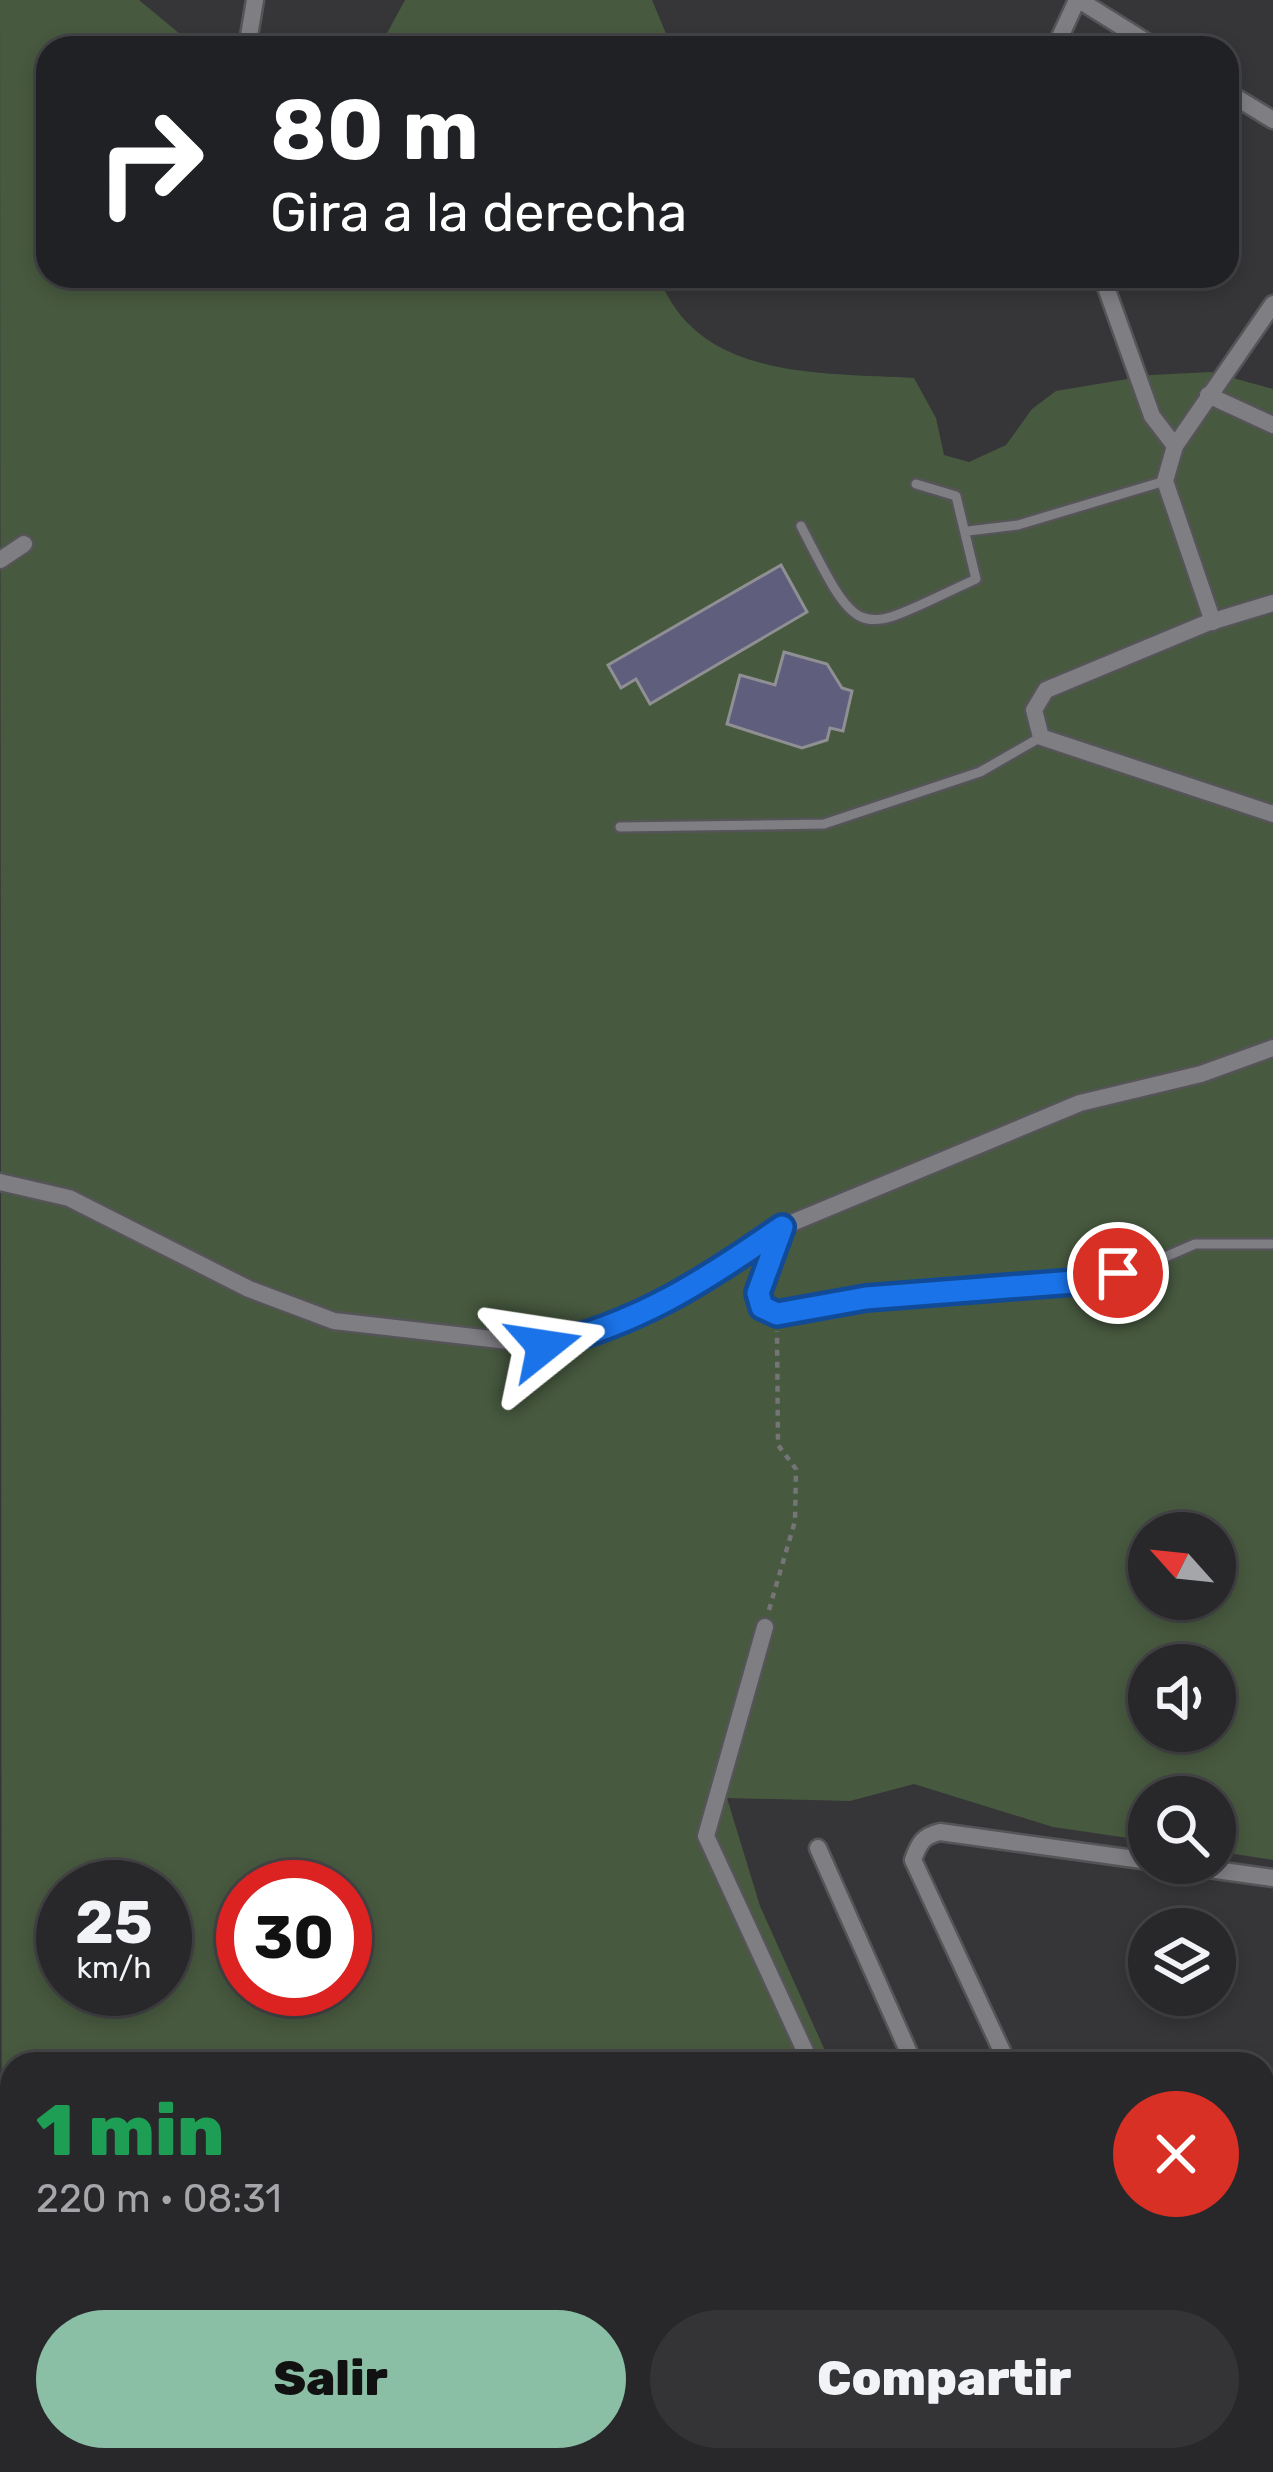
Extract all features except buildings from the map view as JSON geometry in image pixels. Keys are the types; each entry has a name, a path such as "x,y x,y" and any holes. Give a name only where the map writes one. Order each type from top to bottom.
{"street":[{"path":"249,36 255,0"},
{"path":"1060,36 1078,0 1136,36"},
{"path":"1239,99 1273,120"},
{"path":"1106,288 1152,416 1175,446"},
{"path":"1213,622 1165,481 1175,446 1273,304"},
{"path":"1208,395 1273,425"},
{"path":"0,560 24,544"},
{"path":"1273,603 1213,622 1046,690 1034,710 1041,737 1273,814"},
{"path":"0,1182 69,1198 249,1288 334,1321 544,1346 590,1335 677,1299 782,1227 1080,1103 1201,1074 1273,1048"},
{"path":"765,1627 706,1836 805,2052"},
{"path":"1002,2052 913,1860 918,1845 926,1836 940,1832 1128,1858"},
{"path":"818,1848 909,2052"},
{"path":"1236,1872 1273,1877"}],"lane":[{"path":"968,531 1018,525 1165,481"},
{"path":"801,526 842,606 859,618 880,623 976,579 956,496 916,484"},
{"path":"620,827 824,824 980,772 1041,737"},
{"path":"782,1227 758,1293 762,1307 777,1314 866,1298 1087,1281 1149,1264 1195,1244 1273,1244"}],"path":[{"path":"765,1627 795,1521 796,1469 778,1445 777,1314"}],"green space":[{"path":"0,0 139,0 182,36 36,36 36,288 665,288 677,311 702,336 733,353 804,371 914,378 936,418 944,455 969,462 1006,445 1032,409 1056,391 1151,375 1211,372 1273,389 1273,1860 1236,1854 1236,1776 1128,1776 1128,1838 1053,1827 914,1784 850,1801 727,1798 760,1906 826,2052 2,2052"},
{"path":"405,0 652,0 667,36 386,36"}],"route":[{"path":"544,1346 590,1335 677,1299 782,1227 758,1293 762,1307 777,1314 866,1298 1087,1281 1118,1273"}]}
